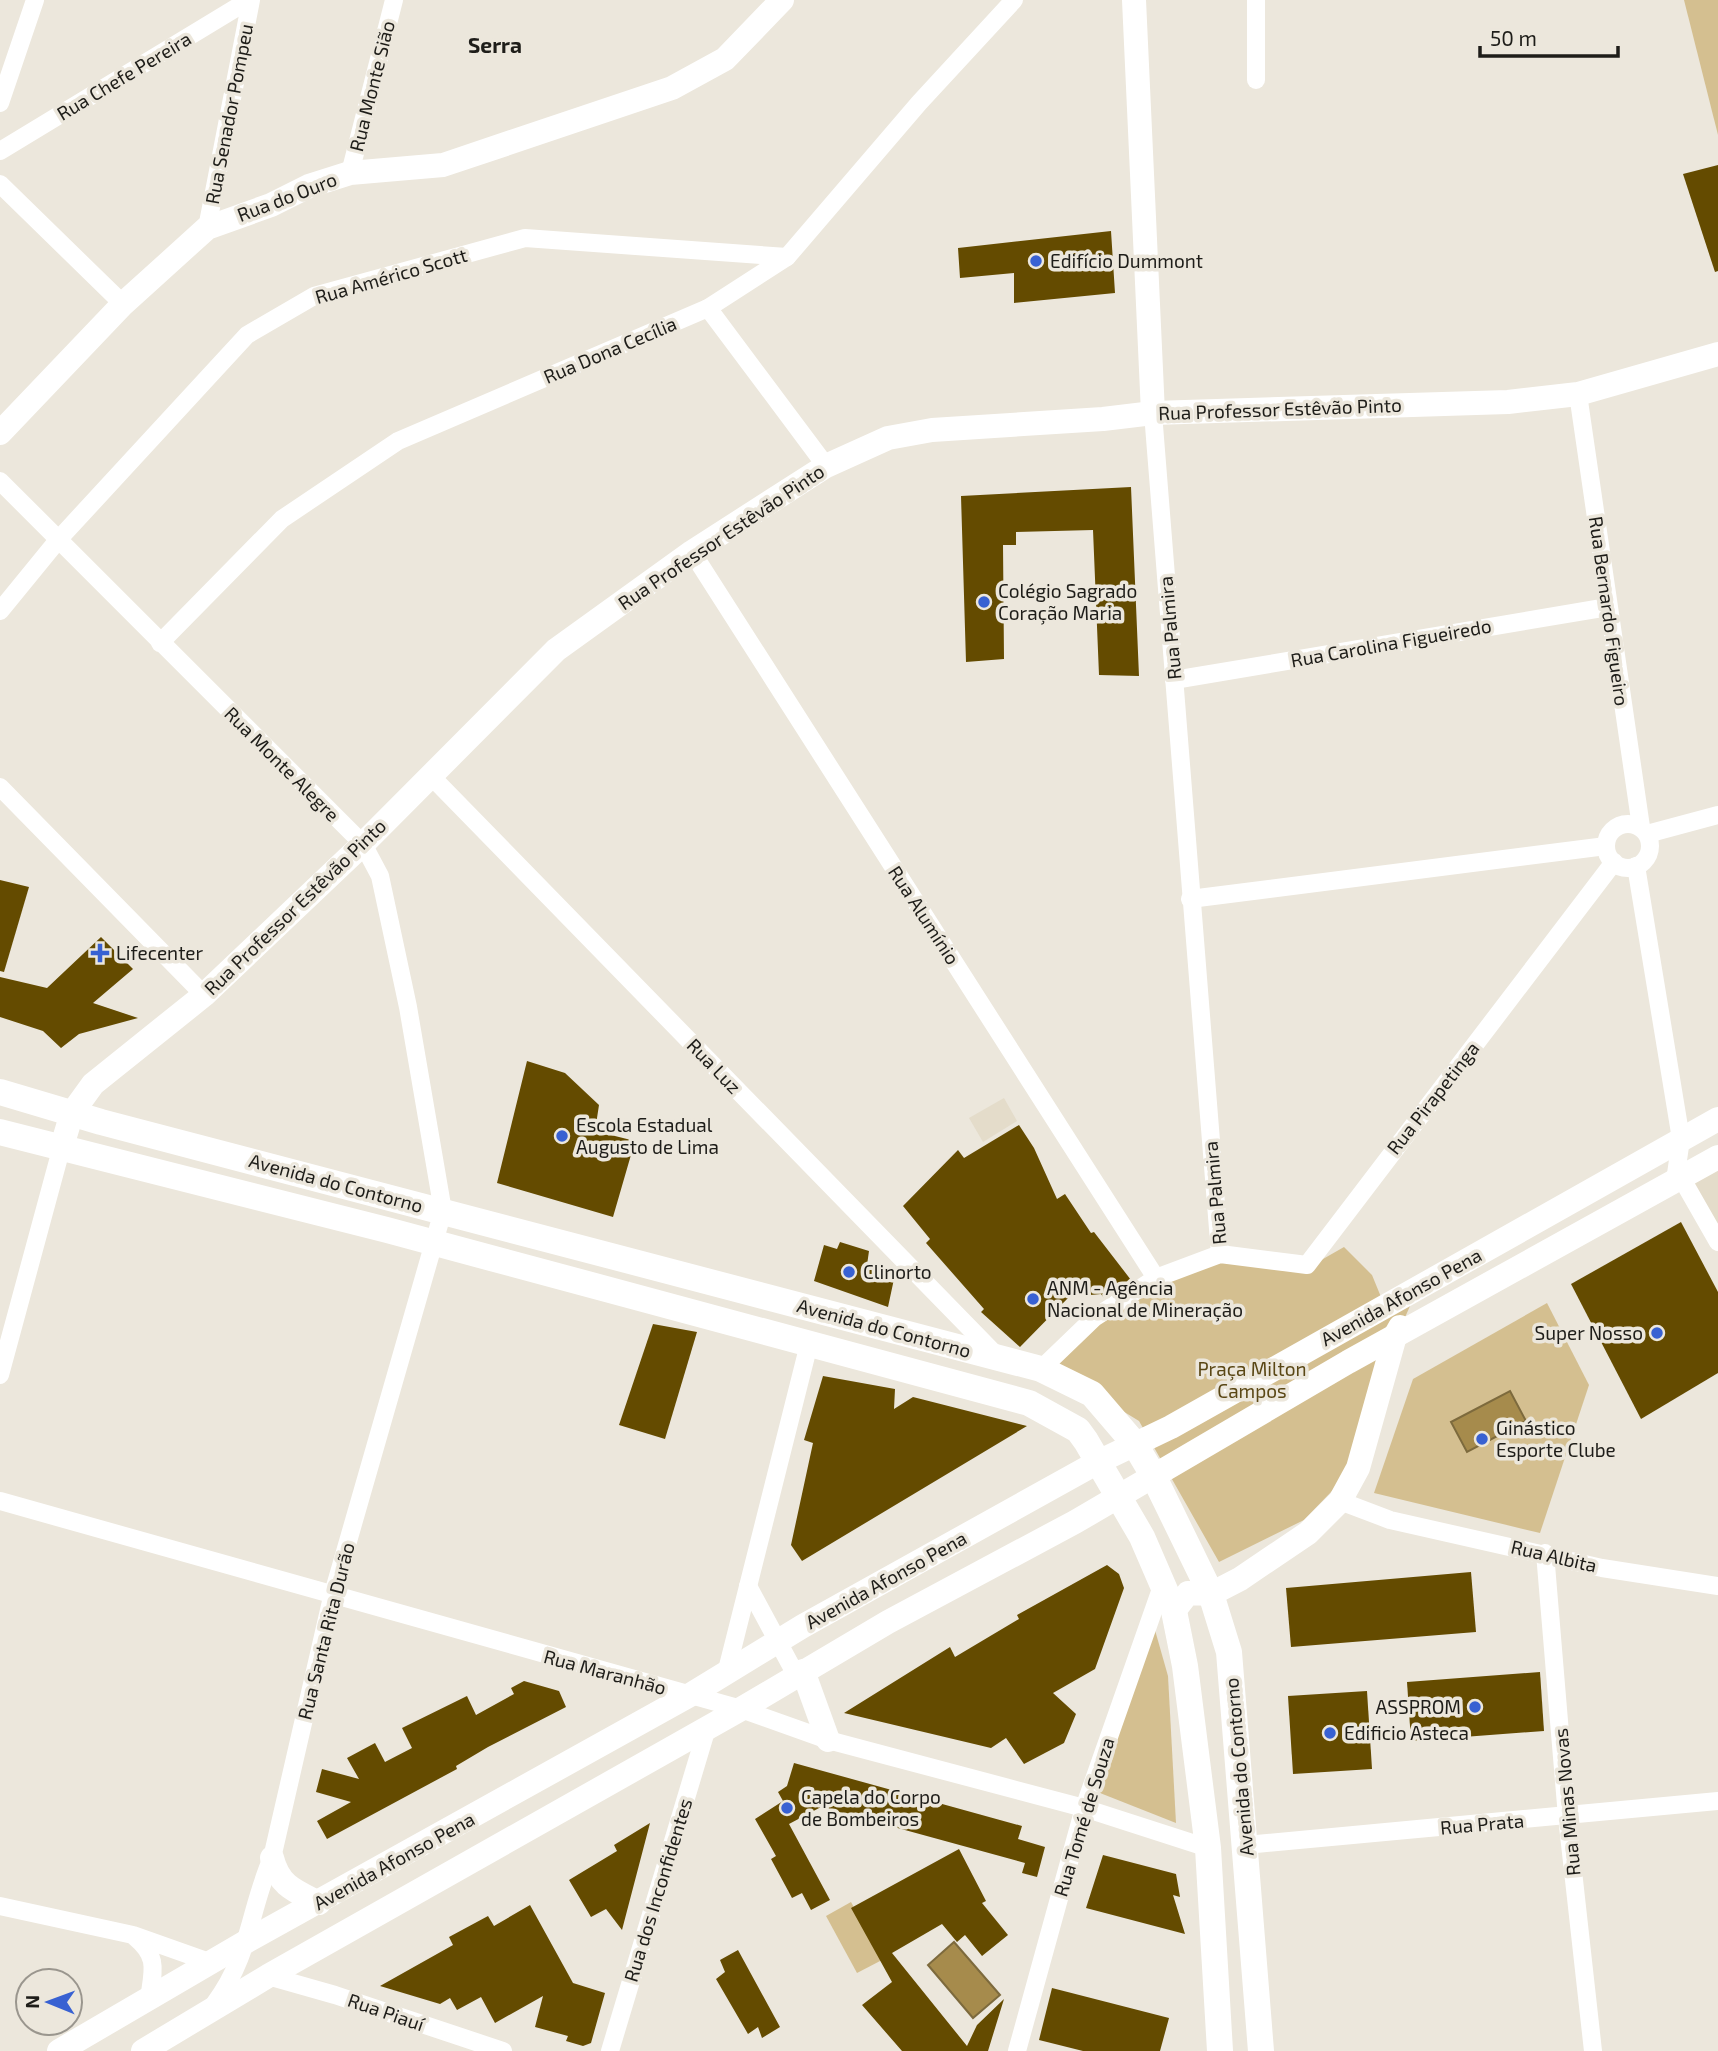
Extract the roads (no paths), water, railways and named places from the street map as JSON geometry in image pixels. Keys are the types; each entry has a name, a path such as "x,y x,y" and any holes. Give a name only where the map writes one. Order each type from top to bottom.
{"main road":[{"name":"Rua Palmira","path":"1133,0 1153,412"},
{"name":"Rua do Ouro","path":"0,433 123,304 207,228 271,205 309,186 350,173 443,165 672,88 725,60 776,1"},
{"name":"Rua Professor Estêvão Pinto","path":"62,1146 72,1113 93,1084 204,995 363,844 556,650 692,552 826,466 888,438 932,430 1103,419 1153,412 1508,402 1578,394 1718,354"},
{"name":"Avenida do Contorno","path":"0,1092 1041,1369 1092,1394 1134,1443 1153,1475 1211,1594 1229,1652 1261,2051"},
{"name":"Avenida Afonso Pena","path":"59,2051 249,1940 690,1695 778,1642 1098,1462 1171,1427 1718,1119"},
{"name":"Avenida do Contorno","path":"0,1132 432,1243 1029,1403 1078,1430 1142,1536 1174,1611 1185,1666 1208,1848 1220,2051"},
{"name":"Avenida Afonso Pena","path":"143,2051 268,1976 741,1709 799,1673 1119,1496 1395,1336 1699,1171"},
{"path":"1174,1611 1188,1593 1211,1594 1240,1579 1308,1533 1340,1501 1358,1468 1395,1336 1432,1280"},
{"path":"799,1673 828,1740"},
{"path":"272,1858 276,1875 290,1888 318,1903"}],"street":[{"path":"0,103 35,0"},
{"name":"Rua Chefe Pereira","path":"0,151 250,0"},
{"name":"Rua Senador Pompeu","path":"207,228 250,0"},
{"name":"Rua Monte Sião","path":"350,173 394,0"},
{"name":"Rua Dona Cecília","path":"160,643 282,519 398,441 708,308 787,257 919,103 1014,0"},
{"path":"1256,0 1256,80"},
{"path":"0,184 123,304"},
{"name":"Rua Américo Scott","path":"0,611 58,540 247,335 314,296 524,238 787,257"},
{"path":"708,308 826,466"},
{"name":"Rua Bernardo Figueiro","path":"1578,394 1608,607 1644,831"},
{"name":"Rua Palmira","path":"1153,412 1220,1254"},
{"name":"Rua Monte Alegre","path":"0,481 363,844 380,876 408,1007 443,1211 432,1243"},
{"name":"Rua Alumínio","path":"692,552 1156,1278"},
{"name":"Rua Carolina Figueiredo","path":"1174,680 1608,607"},
{"name":"Rua Luz","path":"430,775 998,1358"},
{"path":"0,787 204,995"},
{"path":"1610,854 1611,831 1620,825 1630,824 1644,831 1718,815"},
{"path":"1190,899 1610,854 1625,868 1636,866 1649,853 1644,831"},
{"name":"Rua Pirapetinga","path":"1220,1254 1307,1265 1610,854"},
{"path":"1636,866 1681,1139 1699,1171 1718,1242"},
{"path":"0,1375 62,1146"},
{"name":"Rua Santa Rita Durão","path":"209,2012 233,1977 249,1940 263,1878 272,1858 332,1597 432,1243"},
{"path":"1041,1369 1094,1318 1156,1278 1220,1254"},
{"path":"726,1674 808,1344"},
{"name":"Rua Maranhão","path":"0,1501 332,1597 741,1709 828,1740 1084,1808 1208,1848"},
{"name":"Rua Albita","path":"1340,1501 1391,1520 1602,1568 1718,1586"},
{"name":"Rua Minas Novas","path":"1545,1553 1567,1816 1592,2051"},
{"name":"Rua Tomé de Souza","path":"1017,2051 1084,1808 1162,1586"},
{"path":"748,1587 778,1642 799,1673"},
{"name":"Rua dos Inconfidentes","path":"610,2051 707,1728"},
{"name":"Rua Prata","path":"1246,1844 1718,1801"},
{"path":"0,1906 132,1935 212,1963"},
{"path":"132,1935 150,1949 153,1963 149,1999"},
{"name":"Rua Piauí","path":"268,1976 335,1994 503,2051"}],"place":[{"name":"Edifício Dummont","path":"1036,261"},
{"name":"Colégio Sagrado Coração Maria","path":"984,602"},
{"name":"Lifecenter","path":"100,953"},
{"name":"Escola Estadual Augusto de Lima","path":"562,1136"},
{"name":"Clinorto","path":"849,1272"},
{"name":"ANM - Agência Nacional de Mineração","path":"1033,1299"},
{"name":"Super Nosso","path":"1657,1333"},
{"name":"Ginástico Esporte Clube","path":"1482,1439"},
{"name":"ASSPROM","path":"1475,1707"},
{"name":"Edificio Asteca","path":"1330,1733"},
{"name":"Capela do Corpo de Bombeiros","path":"787,1808"}],"district":[{"name":"Serra","path":"495,46"}],"park label":[{"name":"Praça Milton Campos","path":"1252,1380"}]}
